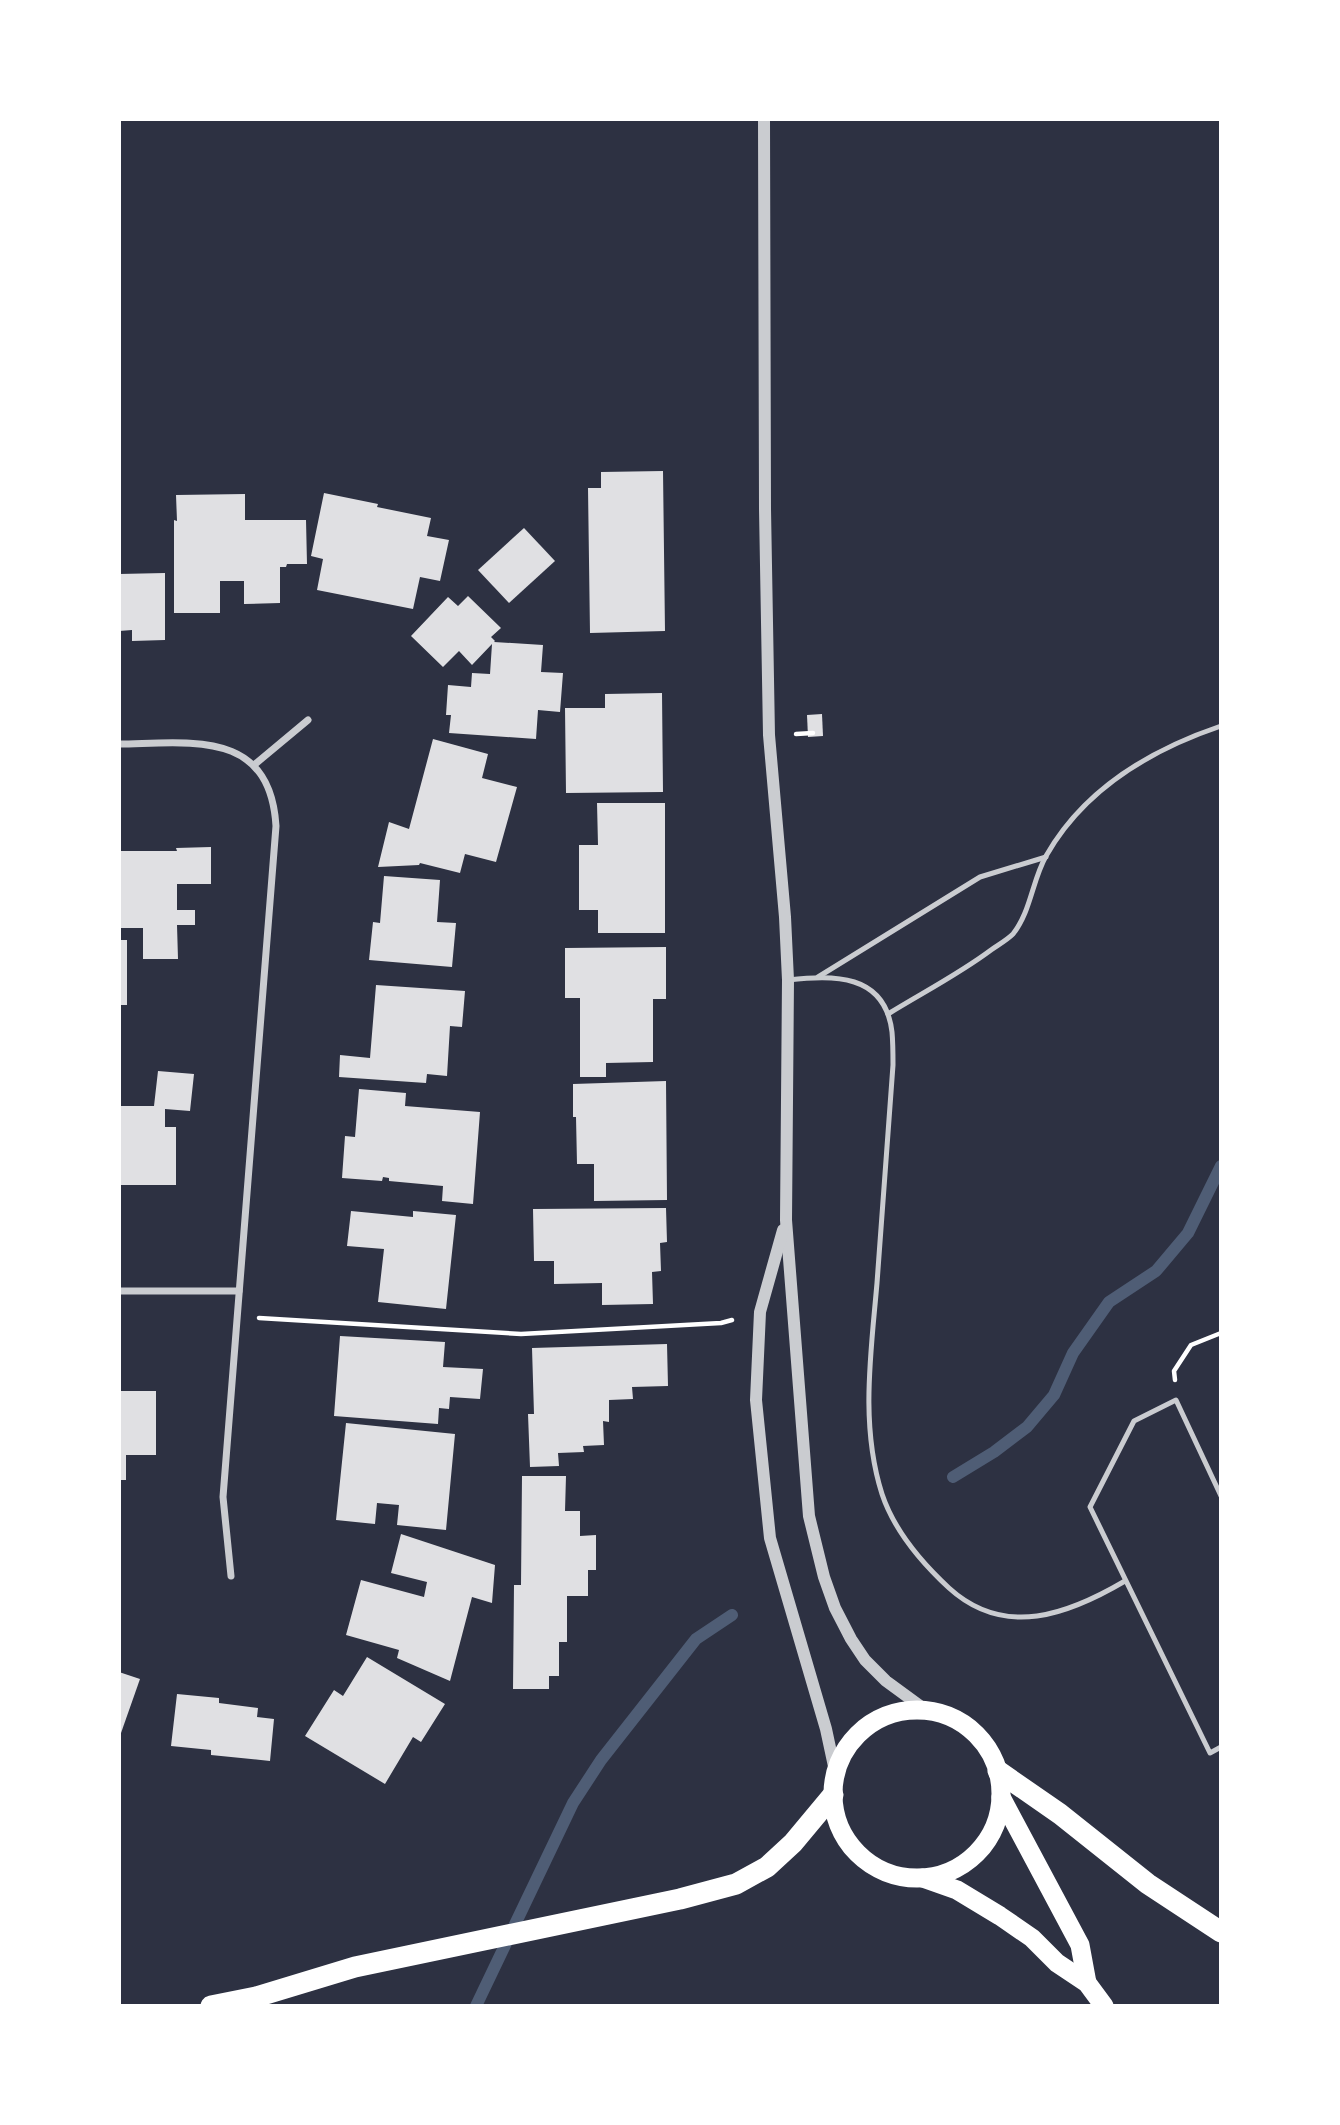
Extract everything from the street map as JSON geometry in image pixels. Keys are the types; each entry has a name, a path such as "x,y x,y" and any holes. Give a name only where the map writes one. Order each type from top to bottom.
{"highway":[{"path":"903,1711 927,1711 950,1717 971,1730 987,1748 998,1771 1000,1797 996,1821 985,1843 968,1861 947,1873 923,1878 895,1876 870,1865 850,1846 837,1822 832,1795 835,1771 845,1750 871,1725 903,1711"},
{"path":"998,1771 1060,1814 1148,1884 1221,1932"},
{"path":"211,2006 256,1997 355,1967 680,1899 736,1884 767,1867 793,1843 832,1795"},
{"path":"1000,1797 1080,1945 1087,1983"},
{"path":"923,1878 957,1891 1032,1938 1057,1964 1087,1983 1104,2006"}],"street":[{"path":"764,119 765,509 769,735 788,980 786,1220 809,1516 824,1577 835,1608 865,1660 886,1681 927,1711"},
{"path":"254,765 308,720"},
{"path":"119,744 207,743 239,753 254,765 271,794 276,826 223,1497 231,1576"},
{"path":"786,1220 760,1312 756,1400 770,1538 826,1728 835,1771"},
{"path":"119,1291 239,1291"}],"lane":[{"path":"888,1014 981,958 1012,935 1026,911 1046,857 1070,822 1116,779 1157,751 1221,726"},
{"path":"818,977 981,877 1046,857"},
{"path":"788,980 818,977 854,980 868,987 881,1002 888,1014 892,1031 893,1065 868,1399 872,1445 882,1494 892,1516 919,1556 953,1592 987,1612 1003,1617 1051,1614 1077,1607 1125,1581"},
{"path":"1221,1496 1176,1400 1135,1421 1090,1507 1210,1753 1221,1747"}],"path":[{"path":"237,1317 521,1334 721,1323 760,1312"},
{"path":"1176,1400 1174,1371 1191,1345 1221,1333"}],"building":[{"path":"663,471 665,631 590,633 588,488 601,488 601,472"},
{"path":"324,493 431,518 427,536 449,540 440,581 420,577 413,609 317,590 323,559 311,556"},
{"path":"245,494 245,520 306,520 307,564 287,564 286,567 280,567 280,603 244,604 244,581 220,581 220,613 174,613 176,495"},
{"path":"524,528 555,561 509,603 478,570"},
{"path":"165,573 165,640 132,641 132,630 119,631 119,574"},
{"path":"468,596 501,628 491,637 494,642 543,645 541,672 563,673 560,712 538,710 536,739 449,733 451,715 446,715 448,685 471,687 472,673 490,674 492,644 472,665 459,651 443,667 411,636 448,597 458,606"},
{"path":"662,693 663,792 566,793 565,708 605,708 605,694"},
{"path":"822,714 823,736 808,737 807,715"},
{"path":"433,739 488,754 482,778 517,787 496,862 465,854 460,873 420,863 378,867 389,822 409,829"},
{"path":"597,803 665,803 665,933 598,933 598,910 579,910 579,845 598,845"},
{"path":"211,847 211,884 177,884 177,910 195,910 195,925 177,925 178,959 143,959 143,928 119,928 119,851 177,851 176,848"},
{"path":"384,876 440,880 437,922 456,923 452,967 369,960 373,922 380,923"},
{"path":"119,940 127,940 127,1005 119,1005"},
{"path":"666,947 666,999 653,999 653,1062 606,1063 606,1077 580,1077 580,998 565,998 565,948"},
{"path":"376,985 465,991 462,1027 450,1026 447,1076 427,1074 426,1083 339,1077 340,1055 370,1058"},
{"path":"158,1071 194,1074 190,1111 165,1109 165,1127 176,1127 176,1185 119,1185 119,1106 154,1106"},
{"path":"666,1081 667,1200 594,1201 594,1164 577,1164 573,1084"},
{"path":"359,1089 406,1093 405,1106 480,1112 473,1204 442,1201 443,1186 389,1181 389,1178 383,1177 382,1181 342,1178 345,1136 355,1137"},
{"path":"666,1208 667,1242 660,1243 661,1271 652,1272 653,1304 602,1305 602,1283 554,1284 554,1261 534,1261 533,1209"},
{"path":"351,1211 413,1217 413,1211 456,1215 446,1309 378,1302 384,1249 347,1246"},
{"path":"340,1336 445,1342 443,1367 483,1369 480,1399 450,1397 449,1409 439,1408 438,1424 334,1416"},
{"path":"667,1344 668,1386 632,1387 633,1399 609,1400 609,1422 603,1421 604,1445 583,1446 584,1452 558,1453 559,1466 530,1467 528,1414 534,1414 532,1348"},
{"path":"119,1391 156,1391 156,1455 126,1455 126,1480 119,1480"},
{"path":"346,1423 455,1434 446,1530 397,1525 399,1505 377,1503 375,1524 336,1520"},
{"path":"522,1476 566,1476 565,1511 580,1511 580,1536 596,1535 596,1570 588,1570 588,1596 567,1596 567,1642 559,1642 559,1676 549,1676 549,1689 513,1689 514,1585 521,1585"},
{"path":"401,1534 495,1565 492,1603 472,1597 450,1681 397,1658 399,1650 346,1635 361,1580 424,1597 427,1582 391,1573"},
{"path":"367,1657 445,1704 421,1742 413,1737 385,1784 305,1736 334,1690 343,1696"},
{"path":"119,1672 140,1679 121,1733 119,1733"},
{"path":"177,1694 219,1698 219,1703 258,1708 257,1717 274,1719 270,1761 211,1755 211,1750 171,1746"}],"waterway":[{"path":"953,1477 994,1452 1027,1427 1054,1395 1073,1353 1109,1302 1156,1271 1188,1233 1221,1166"},
{"path":"476,2006 573,1803 601,1760 696,1639 732,1615"}]}
